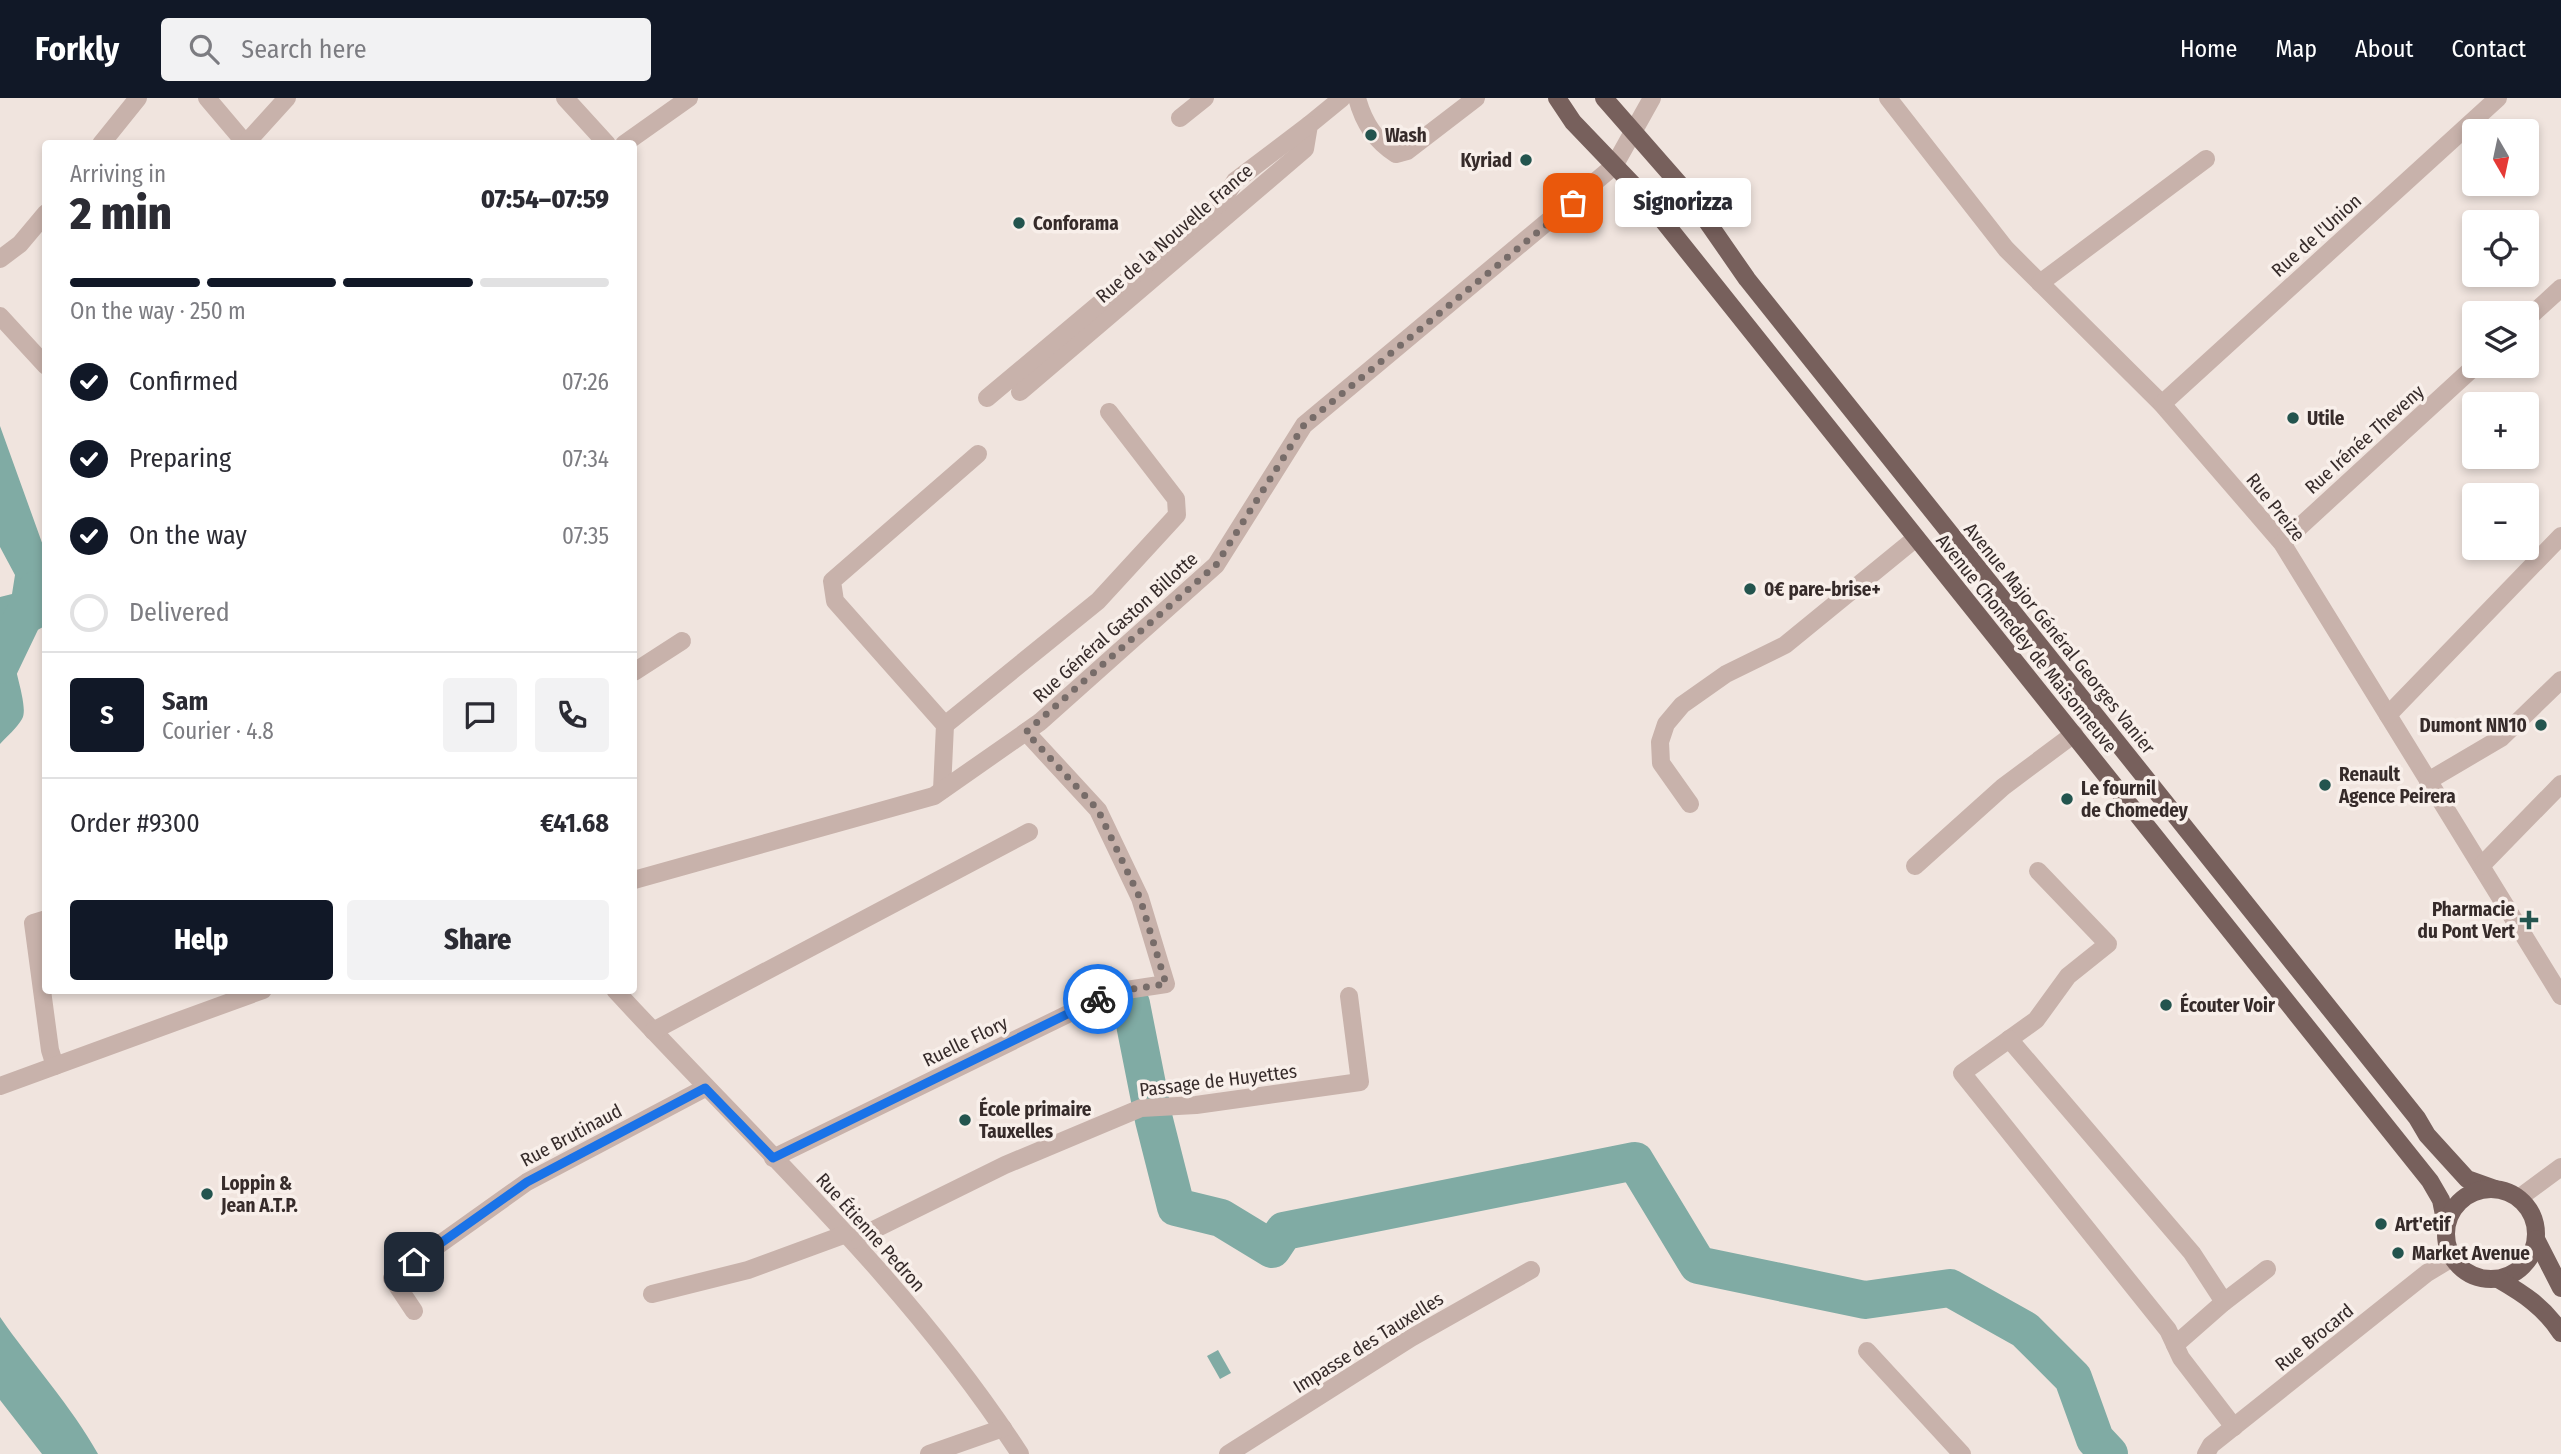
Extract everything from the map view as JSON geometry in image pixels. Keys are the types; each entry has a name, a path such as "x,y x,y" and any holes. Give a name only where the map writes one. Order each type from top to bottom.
{"main road":[{"name":"Avenue Chomedey de Maisonneuve","path":"1557,98 1573,122 1640,193 2430,1181 2441,1200 2446,1225"},
{"name":"Avenue Major Général Georges Vanier","path":"1604,98 1634,129 1694,202 1747,279 2164,798 2417,1118 2427,1135 2467,1178 2495,1188"},
{"path":"2561,1288 2536,1239 2532,1217 2519,1198 2495,1188 2482,1189 2459,1202 2446,1225 2445,1237 2452,1258 2472,1275 2498,1279 2532,1299 2550,1316 2561,1333"},
{"path":"2498,1279 2524,1265 2536,1239"}],"street":[{"path":"104,140 138,98"},
{"path":"207,98 244,140"},
{"path":"250,140 287,98"},
{"path":"565,98 603,140"},
{"path":"630,140 689,98"},
{"path":"1180,118 1205,98"},
{"name":"Rue de la Nouvelle France","path":"1020,392 1305,149 1309,125 1342,98"},
{"path":"1357,98 1363,119 1386,148 1396,154 1407,151 1476,98"},
{"path":"1614,166 1653,98"},
{"name":"Rue Preize","path":"1888,98 2006,249 2162,404 2282,543 2561,996"},
{"name":"Rue de l'Union","path":"2162,404 2498,98"},
{"path":"988,398 1223,200 1235,181 1309,125"},
{"path":"2040,283 2206,159"},
{"name":"Rue Général Gaston Billotte","path":"637,879 934,796 1026,732 1216,565 1304,425 1614,166"},
{"path":"0,259 20,244 42,218"},
{"path":"2539,307 2561,288"},
{"path":"0,316 42,362"},
{"name":"Rue Irénée Theveny","path":"2282,543 2462,378"},
{"path":"945,725 1098,601 1177,515 1175,499 1109,412"},
{"path":"942,790 945,725 835,601 832,581 978,454"},
{"path":"2388,715 2561,536"},
{"path":"1690,804 1661,763 1660,742 1666,724 1682,705 1726,674 1785,645 1916,538"},
{"path":"637,671 682,641"},
{"path":"2428,781 2501,737 2561,680"},
{"name":"Ruelle Flory","path":"773,1158 1112,992 1166,984 1140,898 1098,810 1026,732"},
{"path":"1915,866 2003,787 2074,734"},
{"path":"2481,866 2561,784"},
{"path":"653,1031 1029,832"},
{"path":"2038,871 2108,944 2068,976 2036,1020 1962,1073 2168,1330 2175,1345 2234,1427"},
{"path":"42,920 33,923 42,990"},
{"path":"43,994 50,1050 55,1066"},
{"path":"0,1086 252,994"},
{"name":"Rue Étienne Pedron","path":"619,994 705,1088 850,1237 981,1394 1020,1454"},
{"name":"Passage de Huyettes","path":"652,1294 748,1270 850,1237 1005,1165 1150,1107 1196,1105 1360,1082 1349,996"},
{"path":"2009,1039 2192,1253 2224,1302"},
{"name":"Rue Brutinaud","path":"414,1311 392,1278 527,1182 705,1088"},
{"path":"2519,1198 2561,1167"},
{"name":"Rue Brocard","path":"2206,1454 2211,1445 2427,1273 2452,1258"},
{"path":"2175,1345 2267,1269"},
{"name":"Impasse des Tauxelles","path":"1228,1454 1411,1338 1531,1270"},
{"path":"1867,1351 1962,1454"},
{"path":"929,1454 1003,1428"}],"water":[{"path":"0,426 42,543 42,628 28,635 25,630 11,638 24,713 20,722 0,744 0,597 12,594 15,575 0,547"},
{"path":"0,1317 76,1419 98,1454 42,1454 0,1400"},
{"path":"1218,1350 1231,1373 1220,1379 1207,1356"}],"waterway":[{"path":"0,665 36,590"},
{"path":"1131,1004 1154,1120 1176,1207 1221,1218 1272,1249 1284,1231 1635,1161 1698,1265 1865,1300 1950,1288 2025,1330 2073,1378 2095,1439 2109,1454"}],"way so far":[{"path":"1098,999 1112,992 1166,984 1162,968 1140,898 1098,810 1026,732 1216,565 1304,425 1573,203"}],"place":[{"name":"Wash","path":"1371,135"},
{"name":"Kyriad","path":"1526,160"},
{"name":"Signorizza","path":"1573,203"},
{"name":"Conforama","path":"1019,223"},
{"name":"Utile","path":"2293,418"},
{"name":"0€ pare-brise+","path":"1750,589"},
{"name":"Dumont NN10","path":"2541,725"},
{"name":"Renault Agence Peirera","path":"2325,785"},
{"name":"Le fournil de Chomedey","path":"2067,799"},
{"name":"Pharmacie du Pont Vert","path":"2529,920"},
{"name":"Écouter Voir","path":"2166,1005"},
{"name":"École primaire Tauxelles","path":"965,1120"},
{"name":"Loppin & Jean A.T.P.","path":"207,1194"},
{"name":"Art'etif","path":"2381,1224"},
{"name":"Market Avenue","path":"2398,1253"}],"route":[{"path":"414,1262 527,1182 705,1088 773,1158 1098,999"}]}
